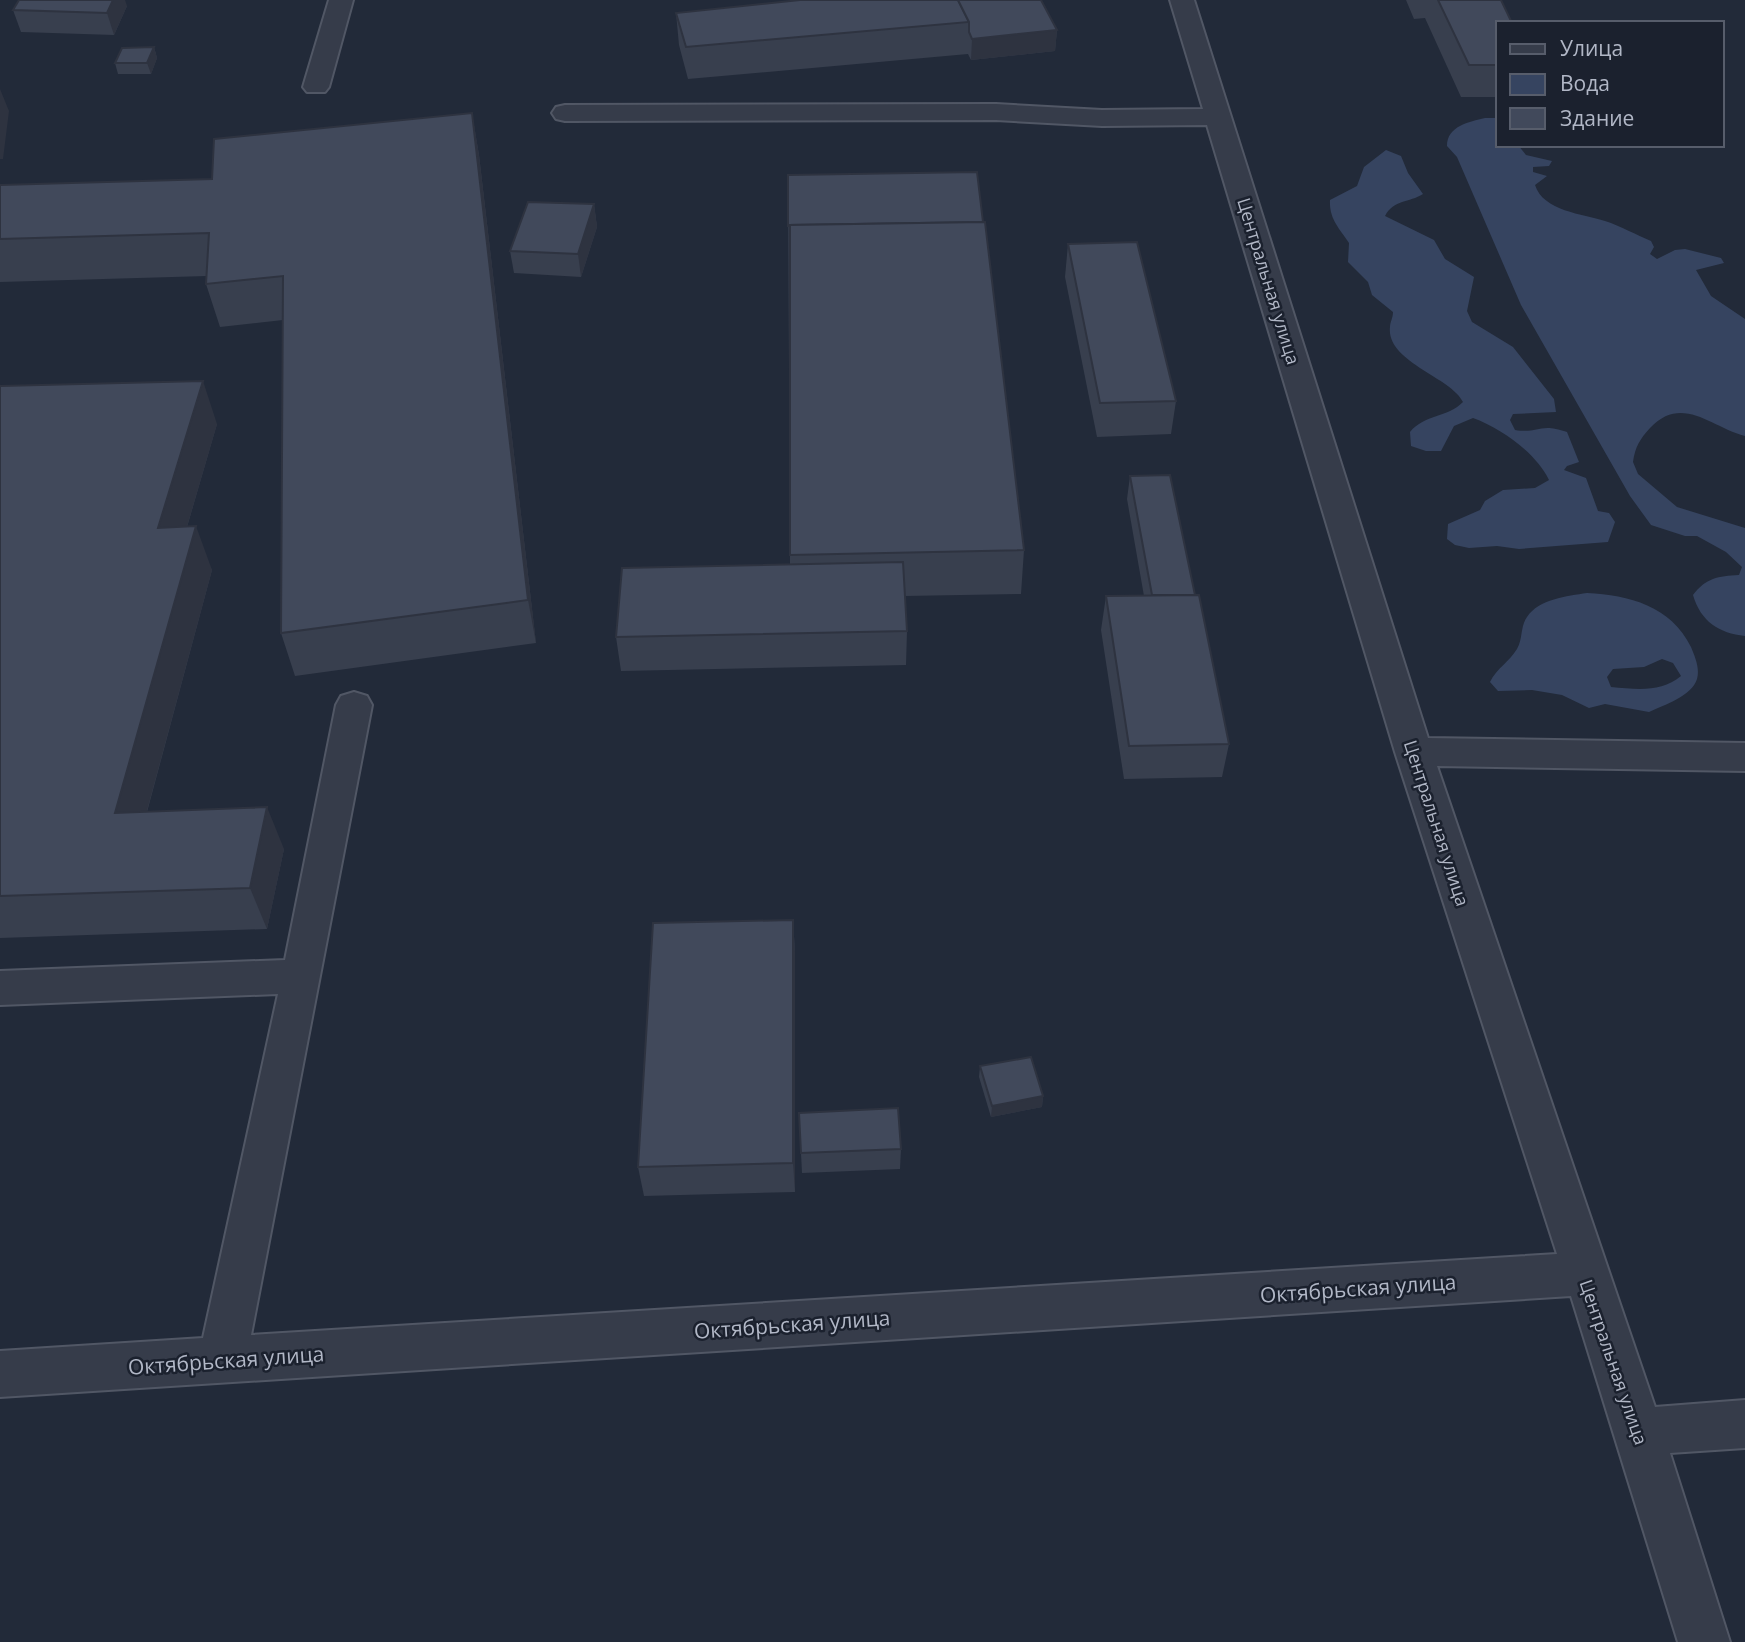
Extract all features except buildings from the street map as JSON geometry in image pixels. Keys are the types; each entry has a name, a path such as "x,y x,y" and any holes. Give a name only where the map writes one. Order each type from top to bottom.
{"street":[{"path":"316,87 341,0"},
{"name":"Центральная улица","path":"1182,0 1414,752 1584,1274 1639,1432 1704,1642"},
{"path":"565,113 996,112 1102,118 1218,117"},
{"path":"222,1361 302,976 354,705"},
{"path":"1414,752 1745,757"},
{"path":"0,988 302,976"},
{"name":"Октябрьская улица","path":"0,1374 1584,1274"},
{"path":"1639,1432 1745,1424"}],"water":[{"path":"1496,118 1496,147 1520,147 1526,155 1552,161 1549,166 1533,167 1533,172 1547,176 1535,185 1539,194 1555,206 1611,223 1651,241 1654,247 1650,254 1657,259 1675,250 1685,249 1721,258 1724,263 1696,270 1711,296 1745,319 1745,436 1697,416 1674,414 1662,418 1646,432 1633,462 1638,474 1677,507 1745,528 1745,636 1727,632 1712,624 1701,612 1693,595 1713,579 1739,575 1742,567 1726,552 1697,536 1685,536 1651,525 1630,496 1521,305 1457,157 1447,146 1455,129 1466,123"},
{"path":"1386,150 1401,156 1408,173 1423,194 1397,204 1385,216 1434,240 1445,259 1474,277 1467,311 1472,322 1513,347 1554,399 1556,412 1513,414 1510,420 1515,430 1550,428 1567,432 1579,462 1567,466 1564,470 1586,478 1598,511 1609,513 1615,522 1608,542 1519,549 1497,546 1469,548 1455,545 1447,539 1448,524 1480,510 1485,501 1503,490 1535,488 1549,480 1527,451 1495,428 1473,418 1454,426 1441,451 1426,451 1411,446 1410,432 1416,426 1450,411 1463,402 1446,385 1408,360 1398,350 1391,339 1393,312 1372,295 1368,282 1348,262 1349,243 1335,223 1330,207 1330,200 1357,186 1364,167"},
{"path":"1587,593 1633,600 1660,612 1672,622 1683,633 1695,659 1698,675 1690,690 1649,712 1605,704 1589,708 1562,695 1532,690 1498,691 1490,682 1517,649 1523,625 1532,611 1546,602","holes":["1662,659 1673,663 1681,676 1657,687 1611,687 1607,677 1613,669 1644,667"]}]}
